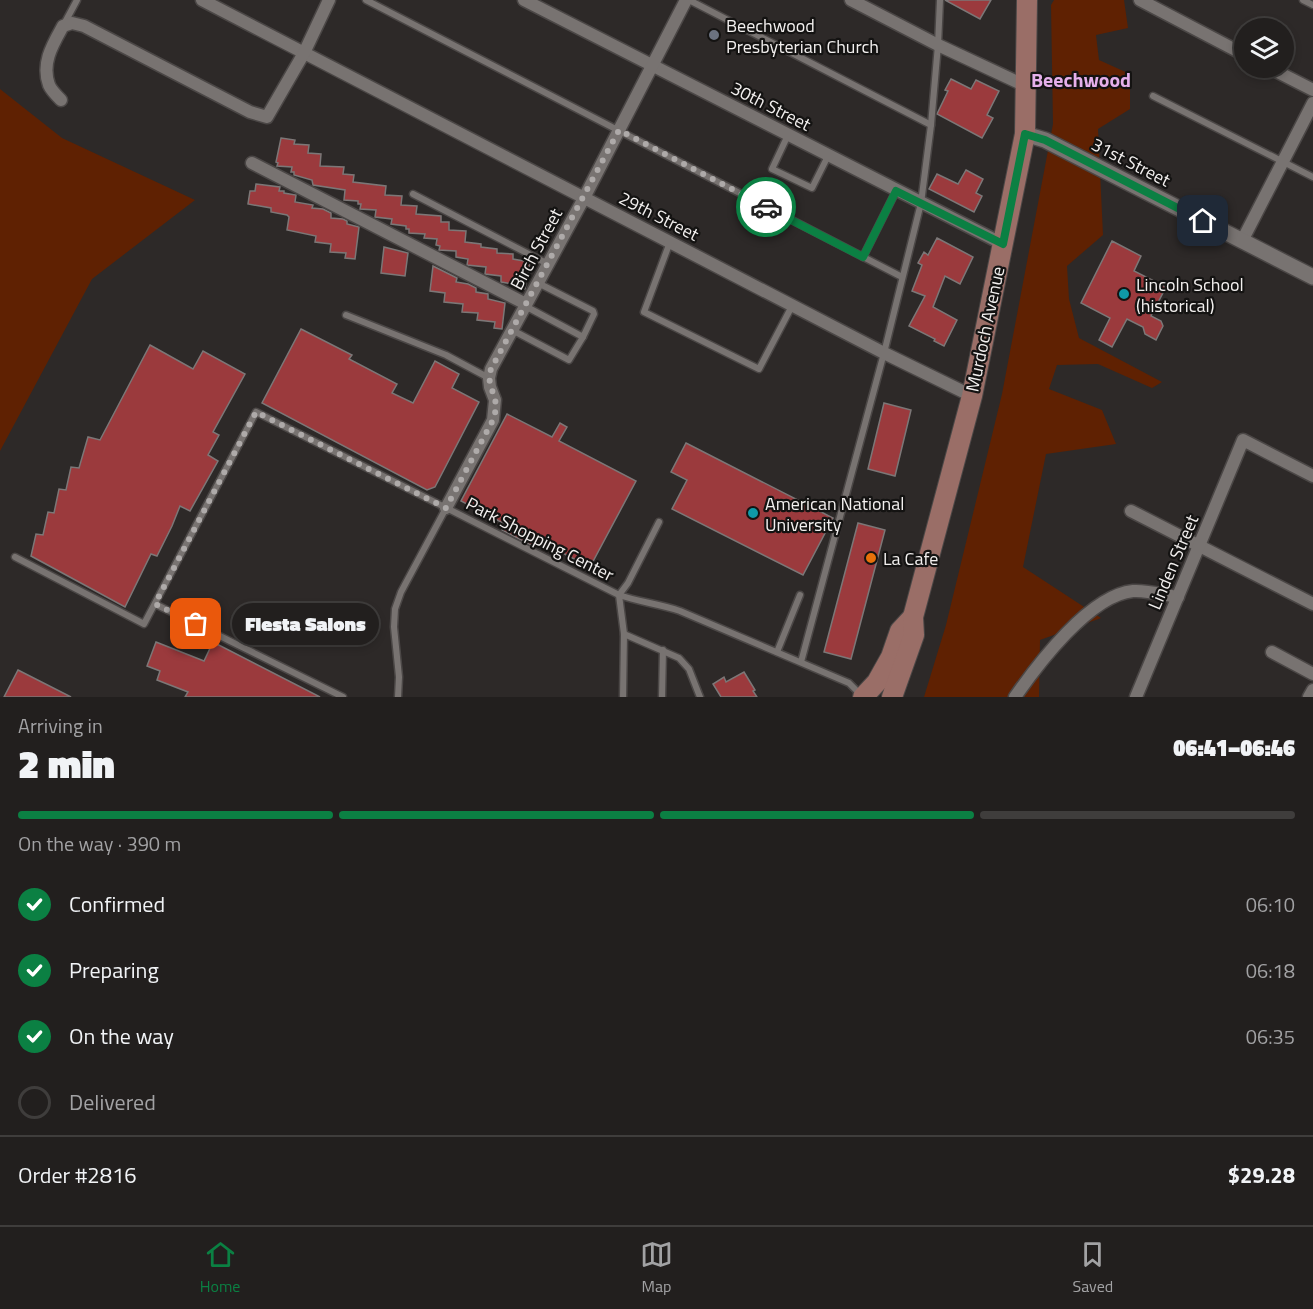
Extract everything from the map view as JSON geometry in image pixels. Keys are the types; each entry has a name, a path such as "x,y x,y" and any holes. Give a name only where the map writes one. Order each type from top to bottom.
{"main road":[{"name":"Murdoch Avenue","path":"892,697 914,634 913,617 972,396 1025,134 1027,0"},
{"name":"Murdoch Avenue","path":"863,697 877,682 891,657 900,631 913,617"}],"street":[{"name":"29th Street","path":"202,0 885,354 972,396"},
{"path":"61,100 49,86 46,69 49,50 63,26 72,23 84,26 250,112 267,117 304,53 329,0"},
{"name":"30th Street","path":"524,0 1003,244"},
{"name":"Birch Street","path":"252,163 526,305 687,0"},
{"path":"851,0 938,45 1026,86"},
{"path":"1140,0 1234,48"},
{"path":"1290,78 1313,90"},
{"path":"1242,241 1313,103"},
{"name":"31st Street","path":"1025,134 1045,140 1313,278"},
{"path":"446,508 493,420 496,410 489,378 526,305"},
{"name":"Linden Street","path":"1136,697 1243,440 1313,476"},
{"path":"1131,511 1313,604"},
{"path":"1015,697 1062,637 1091,610 1117,594 1134,591 1178,597"},
{"path":"1272,652 1313,674"},
{"path":"1309,697 1313,690"}],"lane":[{"path":"63,26 77,0"},
{"path":"366,0 902,277"},
{"path":"687,0 931,125"},
{"path":"801,662 885,354 921,203 931,125 940,0"},
{"path":"1303,0 1313,5"},
{"path":"1153,96 1313,177"},
{"path":"788,135 772,169 812,188 828,156"},
{"path":"863,257 896,191"},
{"path":"413,194 548,264"},
{"path":"670,242 644,312 759,369 792,306"},
{"path":"512,330 570,360 583,337 594,314 593,311 538,282"},
{"path":"526,305 583,337"},
{"path":"346,315 446,355 489,378"},
{"name":"Park Shopping Center","path":"15,556 144,624 256,412 619,595 680,610 849,683 863,697"},
{"path":"398,697 395,609 401,592 446,508"},
{"path":"623,697 624,634 619,595 628,583 659,522"},
{"path":"777,652 800,595"},
{"path":"155,604 343,697"},
{"path":"624,634 679,658 690,669 700,697"},
{"path":"662,697 663,650"}],"shaded area":[{"path":"1054,0 1124,0 1128,28 1096,35 1099,60 1130,74 1130,109 1098,129 1103,235 1067,266 1069,299 1079,338 1162,382 1152,388 1098,364 1057,365 1049,389 1102,410 1116,444 1046,454 1023,567 1101,618 1040,640 1039,697 924,697 946,625 1002,394 1053,124 1051,5"},
{"path":"0,89 62,138 195,200 92,279 0,451"}],"building":[{"path":"945,0 991,0 980,19"},
{"path":"951,79 971,89 976,80 999,91 987,115 993,118 982,138 937,114"},
{"path":"281,138 295,140 294,144 309,145 308,153 321,154 320,166 344,167 343,174 354,175 353,182 386,186 385,195 402,196 401,205 417,206 416,214 441,216 441,222 449,222 449,230 466,231 465,242 481,244 481,247 497,249 497,253 513,254 513,259 530,262 525,289 517,288 518,285 501,282 501,276 485,274 486,267 467,265 468,259 456,257 456,251 439,250 440,246 436,245 437,239 424,238 425,234 409,233 406,226 391,224 392,219 375,217 376,210 360,209 361,204 358,204 358,201 344,200 345,190 313,185 312,180 294,175 294,172 291,172 292,167 277,166"},
{"path":"966,170 983,179 976,193 982,196 974,212 929,189 937,174 958,184"},
{"path":"256,184 280,187 279,191 296,195 295,202 313,205 312,208 323,209 331,213 331,218 343,219 347,221 347,224 359,227 355,259 345,258 346,253 330,252 331,244 315,242 316,236 287,230 289,217 287,215 271,212 271,208 248,204 250,191 255,191"},
{"path":"937,238 973,257 960,284 945,276 933,307 957,320 944,346 909,326 925,296 912,291 922,265 918,263 924,252 928,255"},
{"name":"Lincoln School (historical)","path":"1112,241 1141,256 1134,271 1166,287 1151,316 1161,321 1163,326 1156,340 1145,334 1143,327 1127,319 1112,347 1099,340 1110,318 1081,303"},
{"path":"384,247 408,253 405,276 381,273"},
{"path":"433,266 457,278 456,282 476,288 476,292 488,294 488,299 505,303 502,329 494,328 495,322 477,320 478,313 462,312 463,304 444,302 445,293 430,291"},
{"path":"301,329 352,355 349,359 397,384 392,393 413,403 435,361 459,374 452,388 479,402 435,487 427,490 262,403"},
{"path":"150,345 193,369 203,351 245,374 213,432 219,435 208,455 218,461 190,511 180,506 157,556 151,554 125,607 31,556 36,534 43,535 48,512 54,513 59,489 66,490 71,467 79,468 88,437 100,440"},
{"path":"884,403 911,410 895,476 868,469"},
{"path":"507,414 552,437 560,423 567,427 559,441 636,481 590,567 537,540 534,546 529,544 502,530 505,524 461,501"},
{"name":"American National University","path":"686,443 833,518 803,575 672,509 687,480 671,472"},
{"path":"858,523 885,530 851,659 824,652"},
{"path":"156,642 204,661 213,642 320,697 185,697 188,692 157,680 160,671 147,666"},
{"path":"18,670 71,697 4,697"},
{"path":"744,672 757,697 721,697 713,684 724,677 726,682"}],"way so far":[{"path":"196,624 155,604 256,412 446,508 493,420 496,410 490,387 491,369 619,130 766,207"}],"place":[{"name":"Beechwood Presbyterian Church","path":"714,35"},
{"name":"Lincoln School (historical)","path":"1124,294"},
{"name":"American National University","path":"753,513"},
{"name":"La Cafe","path":"871,558"},
{"name":"Fiesta Salons","path":"196,624"}],"district":[{"name":"Beechwood","path":"1081,79"}],"route":[{"path":"766,207 863,257 896,191 1003,244 1025,134 1045,140 1203,221"}]}
